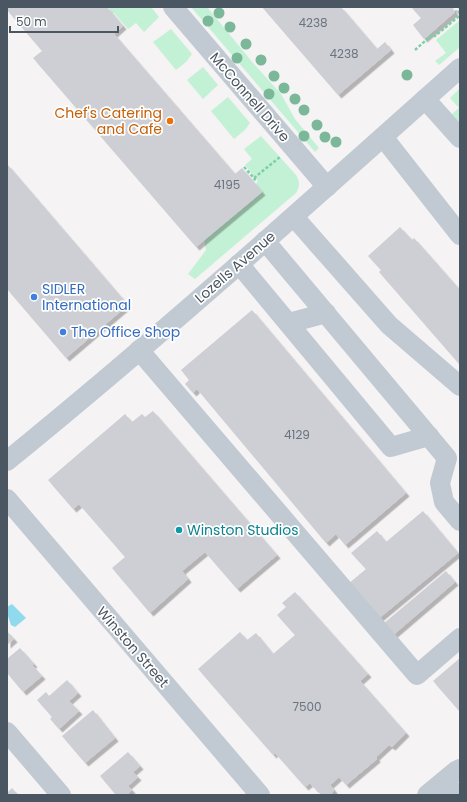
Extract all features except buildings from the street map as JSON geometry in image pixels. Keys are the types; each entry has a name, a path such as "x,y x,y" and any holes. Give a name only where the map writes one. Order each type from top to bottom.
{"street":[{"name":"McConnell Drive","path":"173,7 327,187"},
{"name":"Lozells Avenue","path":"7,461 76,404 294,217 460,68"},
{"path":"425,99 460,138"},
{"path":"383,137 460,235"},
{"path":"294,217 389,325 460,386"},
{"path":"265,241 447,458 440,483 444,502 460,521"},
{"path":"239,264 391,446 429,436"},
{"path":"288,323 326,312"},
{"path":"139,350 417,675 460,638"},
{"name":"Winston Street","path":"7,499 260,795"},
{"path":"7,732 61,795"},
{"path":"427,795 453,782"}],"path":[{"path":"415,50 433,34 435,36 458,17 460,7"},
{"path":"244,167 253,180 293,147"}],"green space":[{"path":"107,7 151,7 159,17 144,32 136,23 128,29"},
{"path":"191,7 207,7 253,63 281,94 295,119 319,148 315,152"},
{"path":"460,20 460,47 439,65 435,61 446,53 436,40"},
{"path":"171,29 192,54 186,62 176,70 153,42"},
{"path":"203,67 218,85 203,99 187,80"},
{"path":"460,88 460,123 452,114 459,108 450,98"},
{"path":"228,97 250,123 245,130 234,139 211,111"},
{"path":"261,136 296,175 299,184 297,191 195,279 188,274 206,250 204,240 262,192 256,184 258,181 245,165 252,159 244,149"}],"water":[{"path":"12,604 26,618 15,627 11,625 7,613 7,607"}],"place":[{"name":"Chef's Catering and Cafe","path":"170,121"},
{"name":"SIDLER International","path":"34,297"},
{"name":"The Office Shop","path":"63,332"},
{"name":"Winston Studios","path":"179,530"}]}
